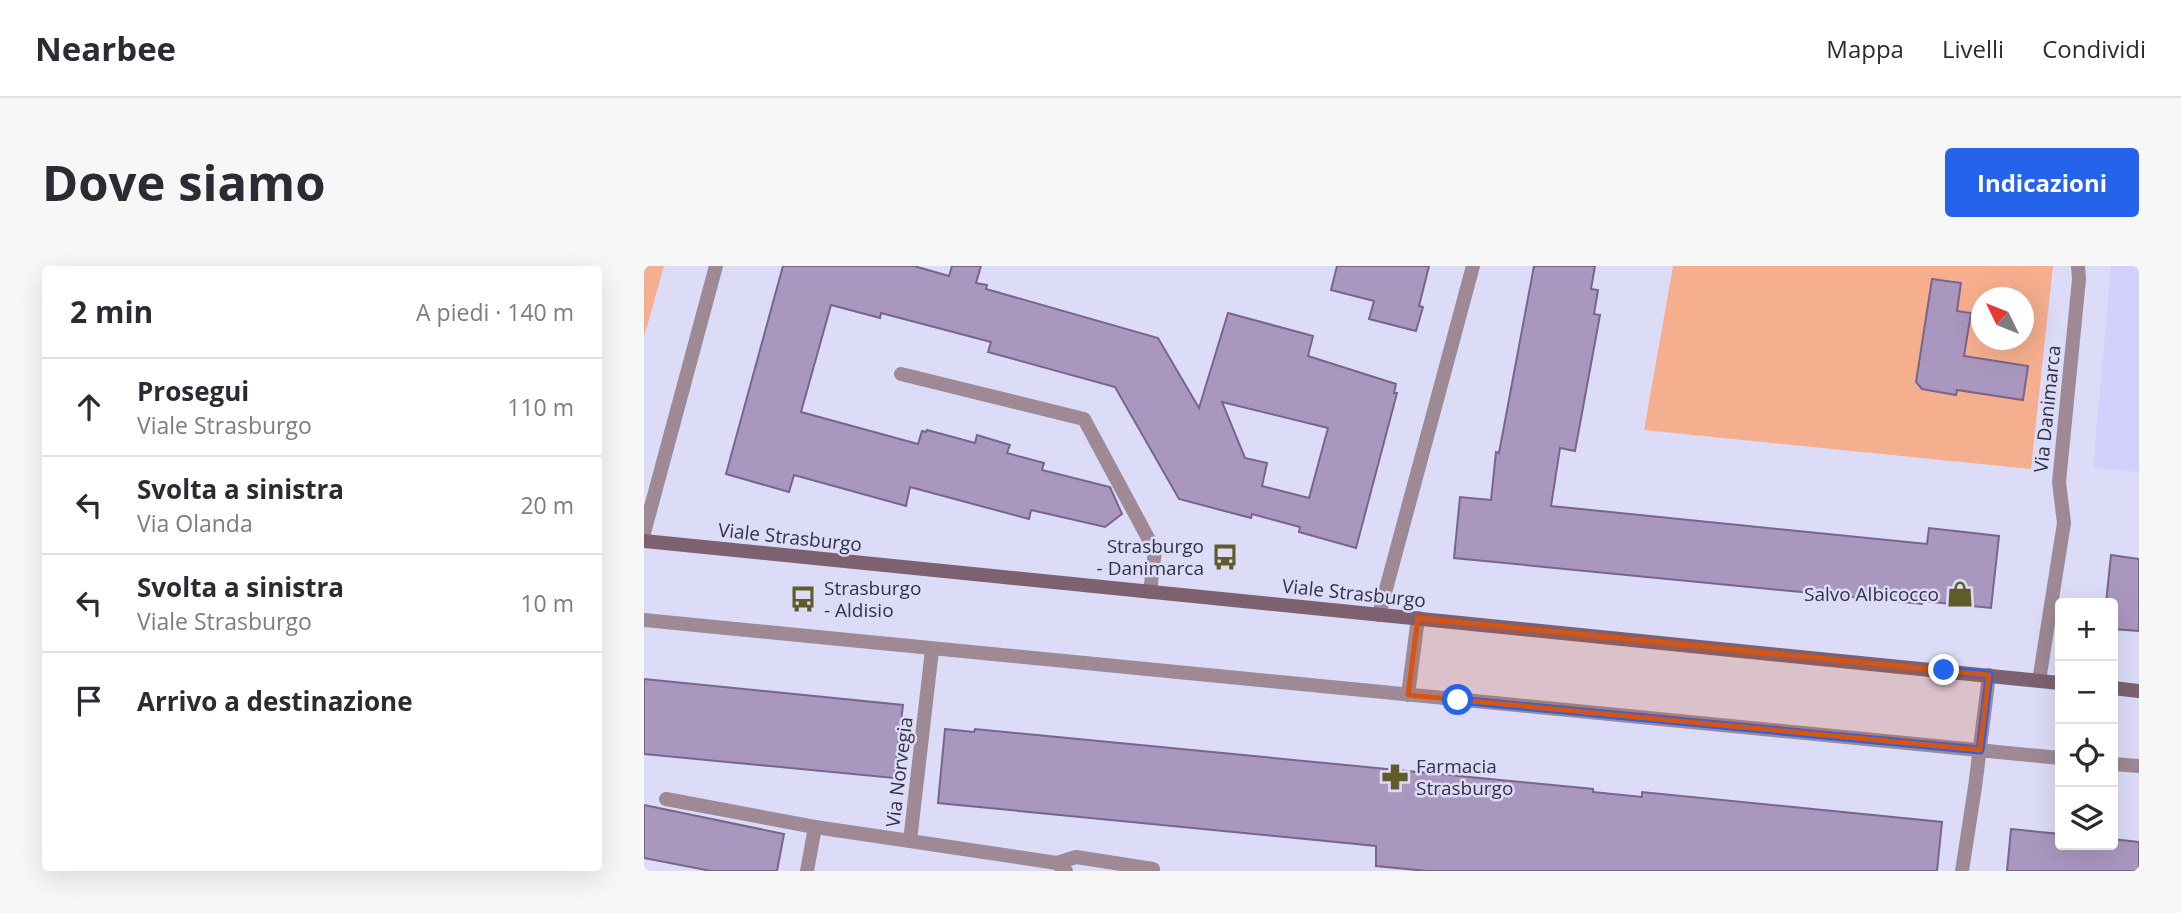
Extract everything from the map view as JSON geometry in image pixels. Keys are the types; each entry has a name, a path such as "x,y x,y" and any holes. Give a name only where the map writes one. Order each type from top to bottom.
{"street":[{"path":"644,533 716,266"},
{"path":"1379,615 1473,266"},
{"name":"Via Danimarca","path":"2039,681 2064,523 2059,482 2079,279 2078,266"},
{"path":"901,374 1084,419 1154,551 1150,592"},
{"name":"Viale Strasburgo","path":"644,541 2055,683"},
{"path":"1408,695 1418,618"},
{"path":"644,621 2055,758"},
{"name":"Via Norvegia","path":"666,799 816,827 910,841 932,650"},
{"path":"1962,871 1989,675"},
{"path":"2118,689 2139,691"},
{"path":"2118,764 2139,766"},
{"path":"807,871 816,827"},
{"path":"910,841 1062,867 1076,857 1153,869"}],"highlighted area":[{"path":"1418,618 1989,675 1980,750 1408,695"}],"shaded area":[{"path":"644,266 664,266 644,337"},
{"path":"1673,266 2053,266 2031,469 1644,430"},
{"path":"2111,266 2139,266 2139,472 2093,468"}],"building":[{"path":"783,266 914,266 949,276 952,266 981,266 976,283 987,285 986,289 1158,338 1199,408 1228,313 1313,336 1308,356 1396,384 1394,393 1397,393 1356,548 1299,532 1300,527 1252,514 1251,518 1179,499 1115,387 988,352 991,342 881,313 880,318 831,305 801,412 918,444 922,431 927,430 975,443 977,435 1010,445 1007,453 1044,463 1042,470 1110,487 1122,514 1105,527 1031,510 1029,519 910,487 906,506 794,475 789,492 726,474","holes":["1222,402 1328,428 1309,498 1262,486 1267,463 1245,458"]},
{"path":"1337,266 1429,266 1419,306 1423,307 1416,331 1369,319 1374,301 1331,290"},
{"path":"1534,266 1595,266 1591,289 1598,290 1594,314 1600,315 1575,451 1560,448 1551,506 1927,544 1929,528 1999,536 1991,608 1922,601 1922,604 1454,558 1460,497 1491,500 1496,452 1499,453"},
{"path":"1932,279 1961,283 1957,311 1971,313 1964,356 2028,366 2023,400 1957,390 1956,395 1922,389 1916,382"},
{"path":"2111,555 2139,559 2139,631 2118,629 2118,598 2107,598"},
{"path":"644,679 903,705 894,778 644,754"},
{"path":"945,729 974,732 975,729 1593,789 1593,792 1642,797 1642,792 1942,822 1937,871 1427,871 1376,866 1376,846 938,803"},
{"path":"644,805 784,834 777,871 711,871 644,858"},
{"path":"2011,829 2055,833 2055,850 2118,850 2118,840 2139,842 2139,871 2007,871"}],"place":[{"name":"Strasburgo - Danimarca","path":"1225,557"},
{"name":"Salvo Albicocco","path":"1960,594"},
{"name":"Strasburgo - Aldisio","path":"803,599"},
{"name":"Farmacia Strasburgo","path":"1395,777"}],"route":[{"path":"1458,700 1980,750 1989,675 1944,670"}]}
